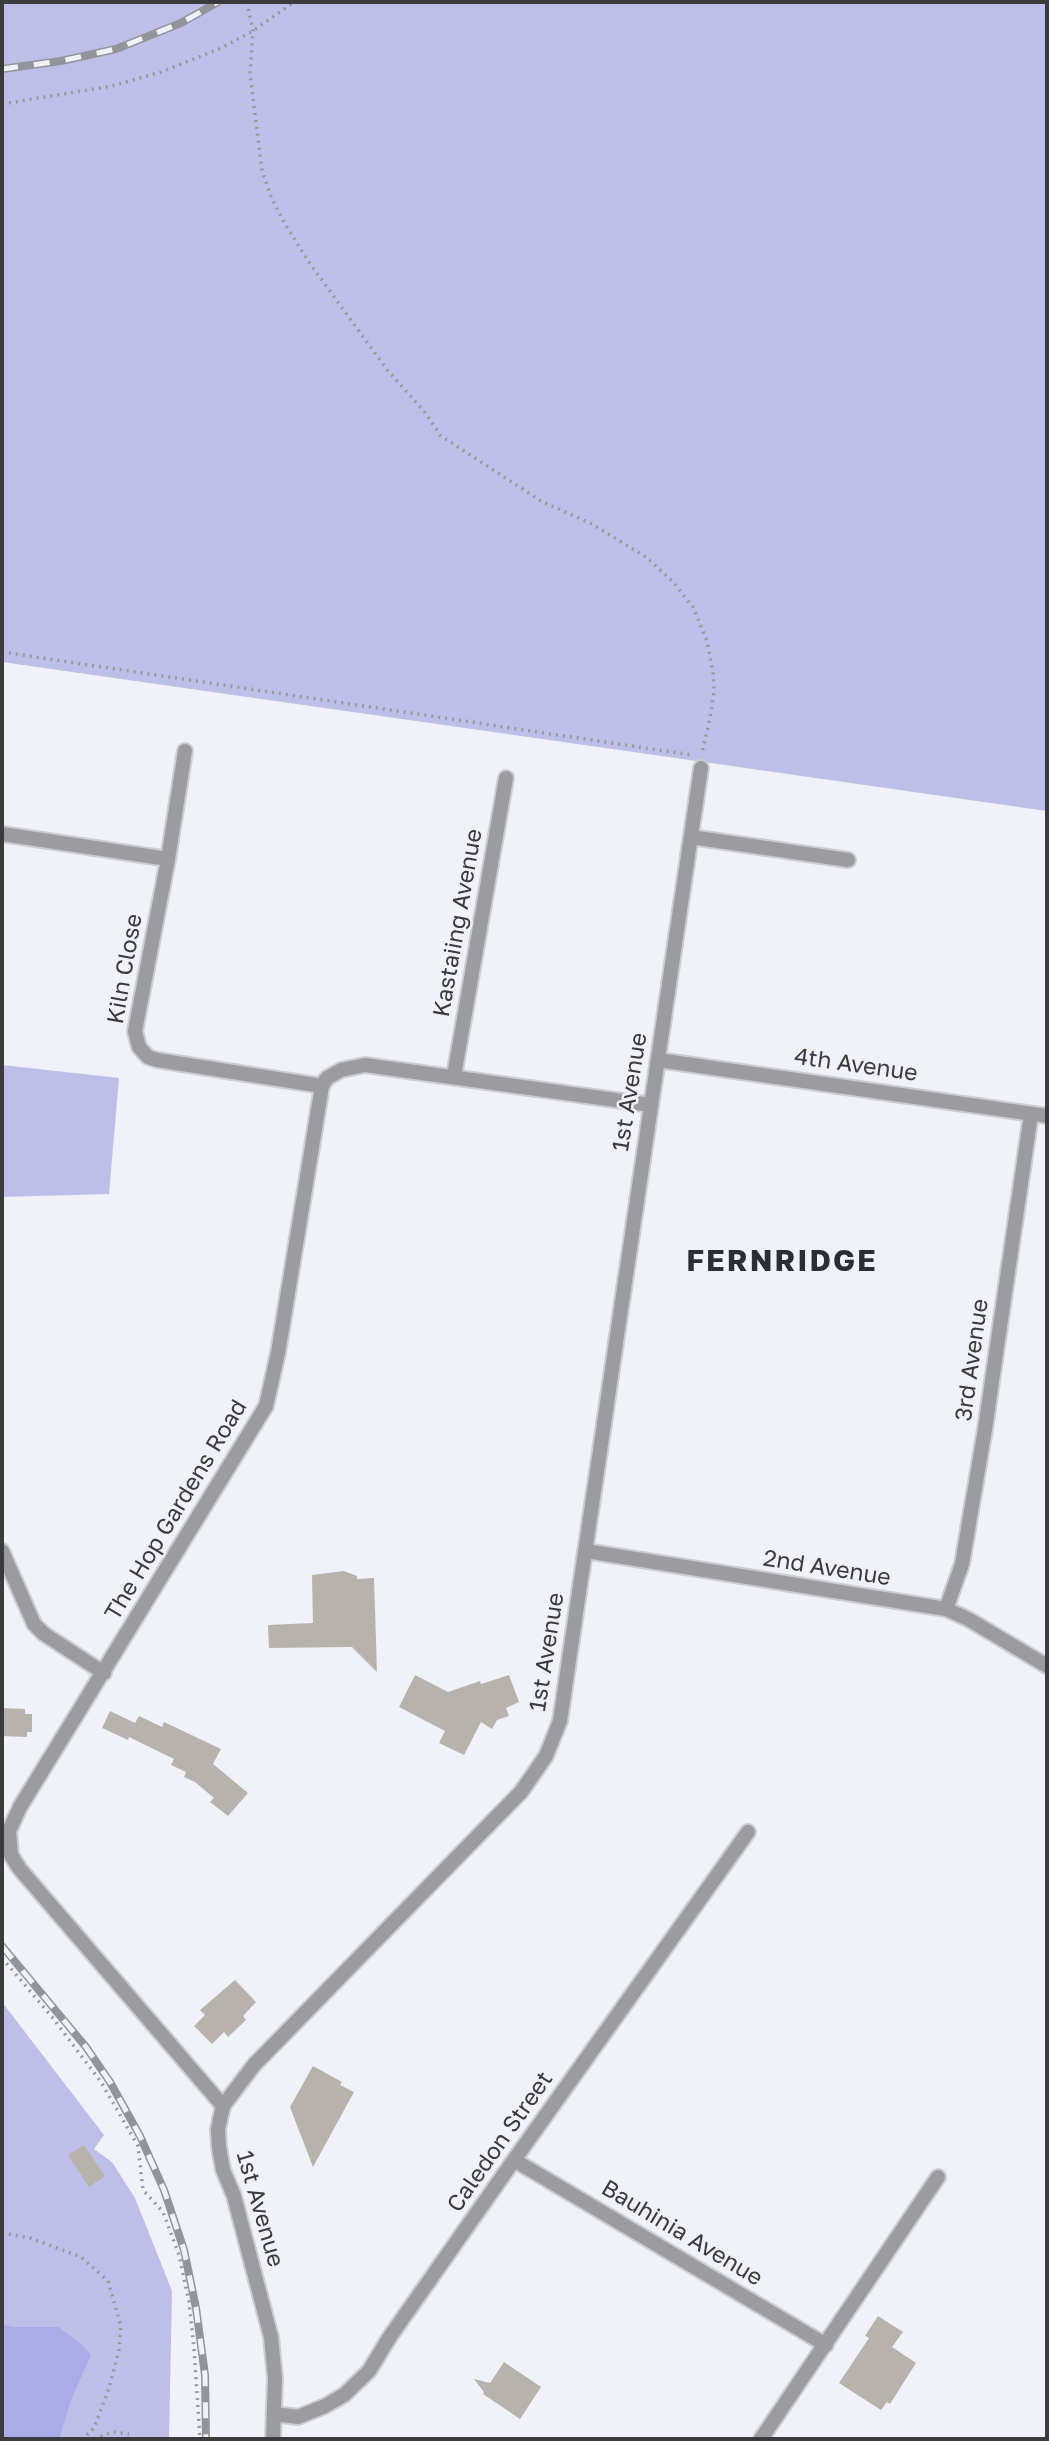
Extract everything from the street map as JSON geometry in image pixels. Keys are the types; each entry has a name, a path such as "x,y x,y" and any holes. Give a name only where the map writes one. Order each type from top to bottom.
{"street":[{"name":"Kiln Close","path":"185,751 168,859 135,1031 142,1052 148,1058 157,1060 322,1086"},
{"name":"1st Avenue","path":"275,2414 271,2337 234,2196 223,2170 219,2147 218,2129 223,2106 254,2065 521,1792 537,1771 560,1721 701,768"},
{"name":"Kastaiing Avenue","path":"454,1076 506,778"},
{"path":"2,834 168,859"},
{"path":"691,837 848,860"},
{"name":"4th Avenue","path":"658,1060 1047,1116"},
{"path":"322,1086 327,1078 341,1070 365,1065 651,1105"},
{"name":"The Hop Gardens Road","path":"223,2106 19,1868 11,1855 9,1831 13,1819 266,1406 278,1353 322,1086"},
{"name":"3rd Avenue","path":"946,1609 962,1564 967,1537 1031,1114"},
{"path":"2,1551 34,1624 44,1634 104,1673"},
{"name":"2nd Avenue","path":"586,1551 946,1609 968,1619 1047,1666"},
{"name":"Caledon Street","path":"275,2414 298,2417 325,2406 344,2395 369,2371 389,2338 514,2160 748,1832"},
{"name":"Bauhinia Avenue","path":"514,2160 826,2345"},
{"path":"761,2439 938,2177"},
{"path":"273,2439 275,2414"}],"path":[{"path":"2,652 701,757 714,691 713,672 707,641 693,607 673,582 646,556 592,524 541,501 441,436 425,411 388,371 285,224 271,197 262,170 250,74 253,31 247,2"},
{"path":"2,104 124,83 161,72 219,49 253,31 294,2"},
{"path":"2,1958 52,2017 101,2082 138,2146 144,2190 163,2211 189,2302 200,2439"},
{"path":"2,2233 30,2238 81,2257 108,2281 121,2326 118,2350 94,2428 83,2439"},
{"path":"94,2439 113,2432 129,2434"}],"shaded area":[{"path":"2,2 1047,2 1047,811 2,662"},
{"path":"2,1065 119,1078 109,1194 2,1197"},
{"path":"2,2002 104,2135 94,2149 112,2162 135,2198 172,2291 169,2439 2,2439"},
{"path":"2,2324 13,2327 58,2327 91,2355 71,2400 59,2439 2,2439"}],"building":[{"path":"344,1571 357,1576 357,1579 374,1578 377,1672 352,1647 269,1648 268,1625 313,1623 312,1575"},
{"path":"415,1675 448,1692 509,1675 519,1702 506,1708 509,1716 497,1720 492,1729 481,1722 464,1755 439,1743 445,1731 399,1707"},
{"path":"2,1708 25,1709 25,1714 32,1714 32,1732 27,1732 27,1737 2,1736"},
{"path":"110,1711 135,1723 139,1716 162,1727 164,1722 221,1749 213,1764 248,1793 228,1816 210,1802 214,1798 195,1782 184,1777 186,1772 171,1765 174,1759 129,1737 128,1740 102,1728"},
{"path":"235,1980 256,2002 243,2016 246,2020 228,2037 224,2032 212,2044 194,2026 205,2015 200,2010"},
{"path":"313,2066 354,2092 313,2167 290,2107"},
{"path":"84,2145 105,2176 89,2187 68,2155"},
{"path":"878,2316 903,2332 892,2347 916,2363 890,2404 887,2402 881,2410 839,2383 869,2338 865,2336"},
{"path":"504,2362 541,2387 520,2419 483,2394 474,2379 490,2383"}],"railway":[{"path":"2,69 61,61 116,49 181,23 218,2"},
{"path":"2,1946 86,2047 110,2082 140,2136 164,2190 184,2250 196,2308 205,2375 206,2439"}],"district":[{"name":"FERNRIDGE","path":"782,1261"}]}
